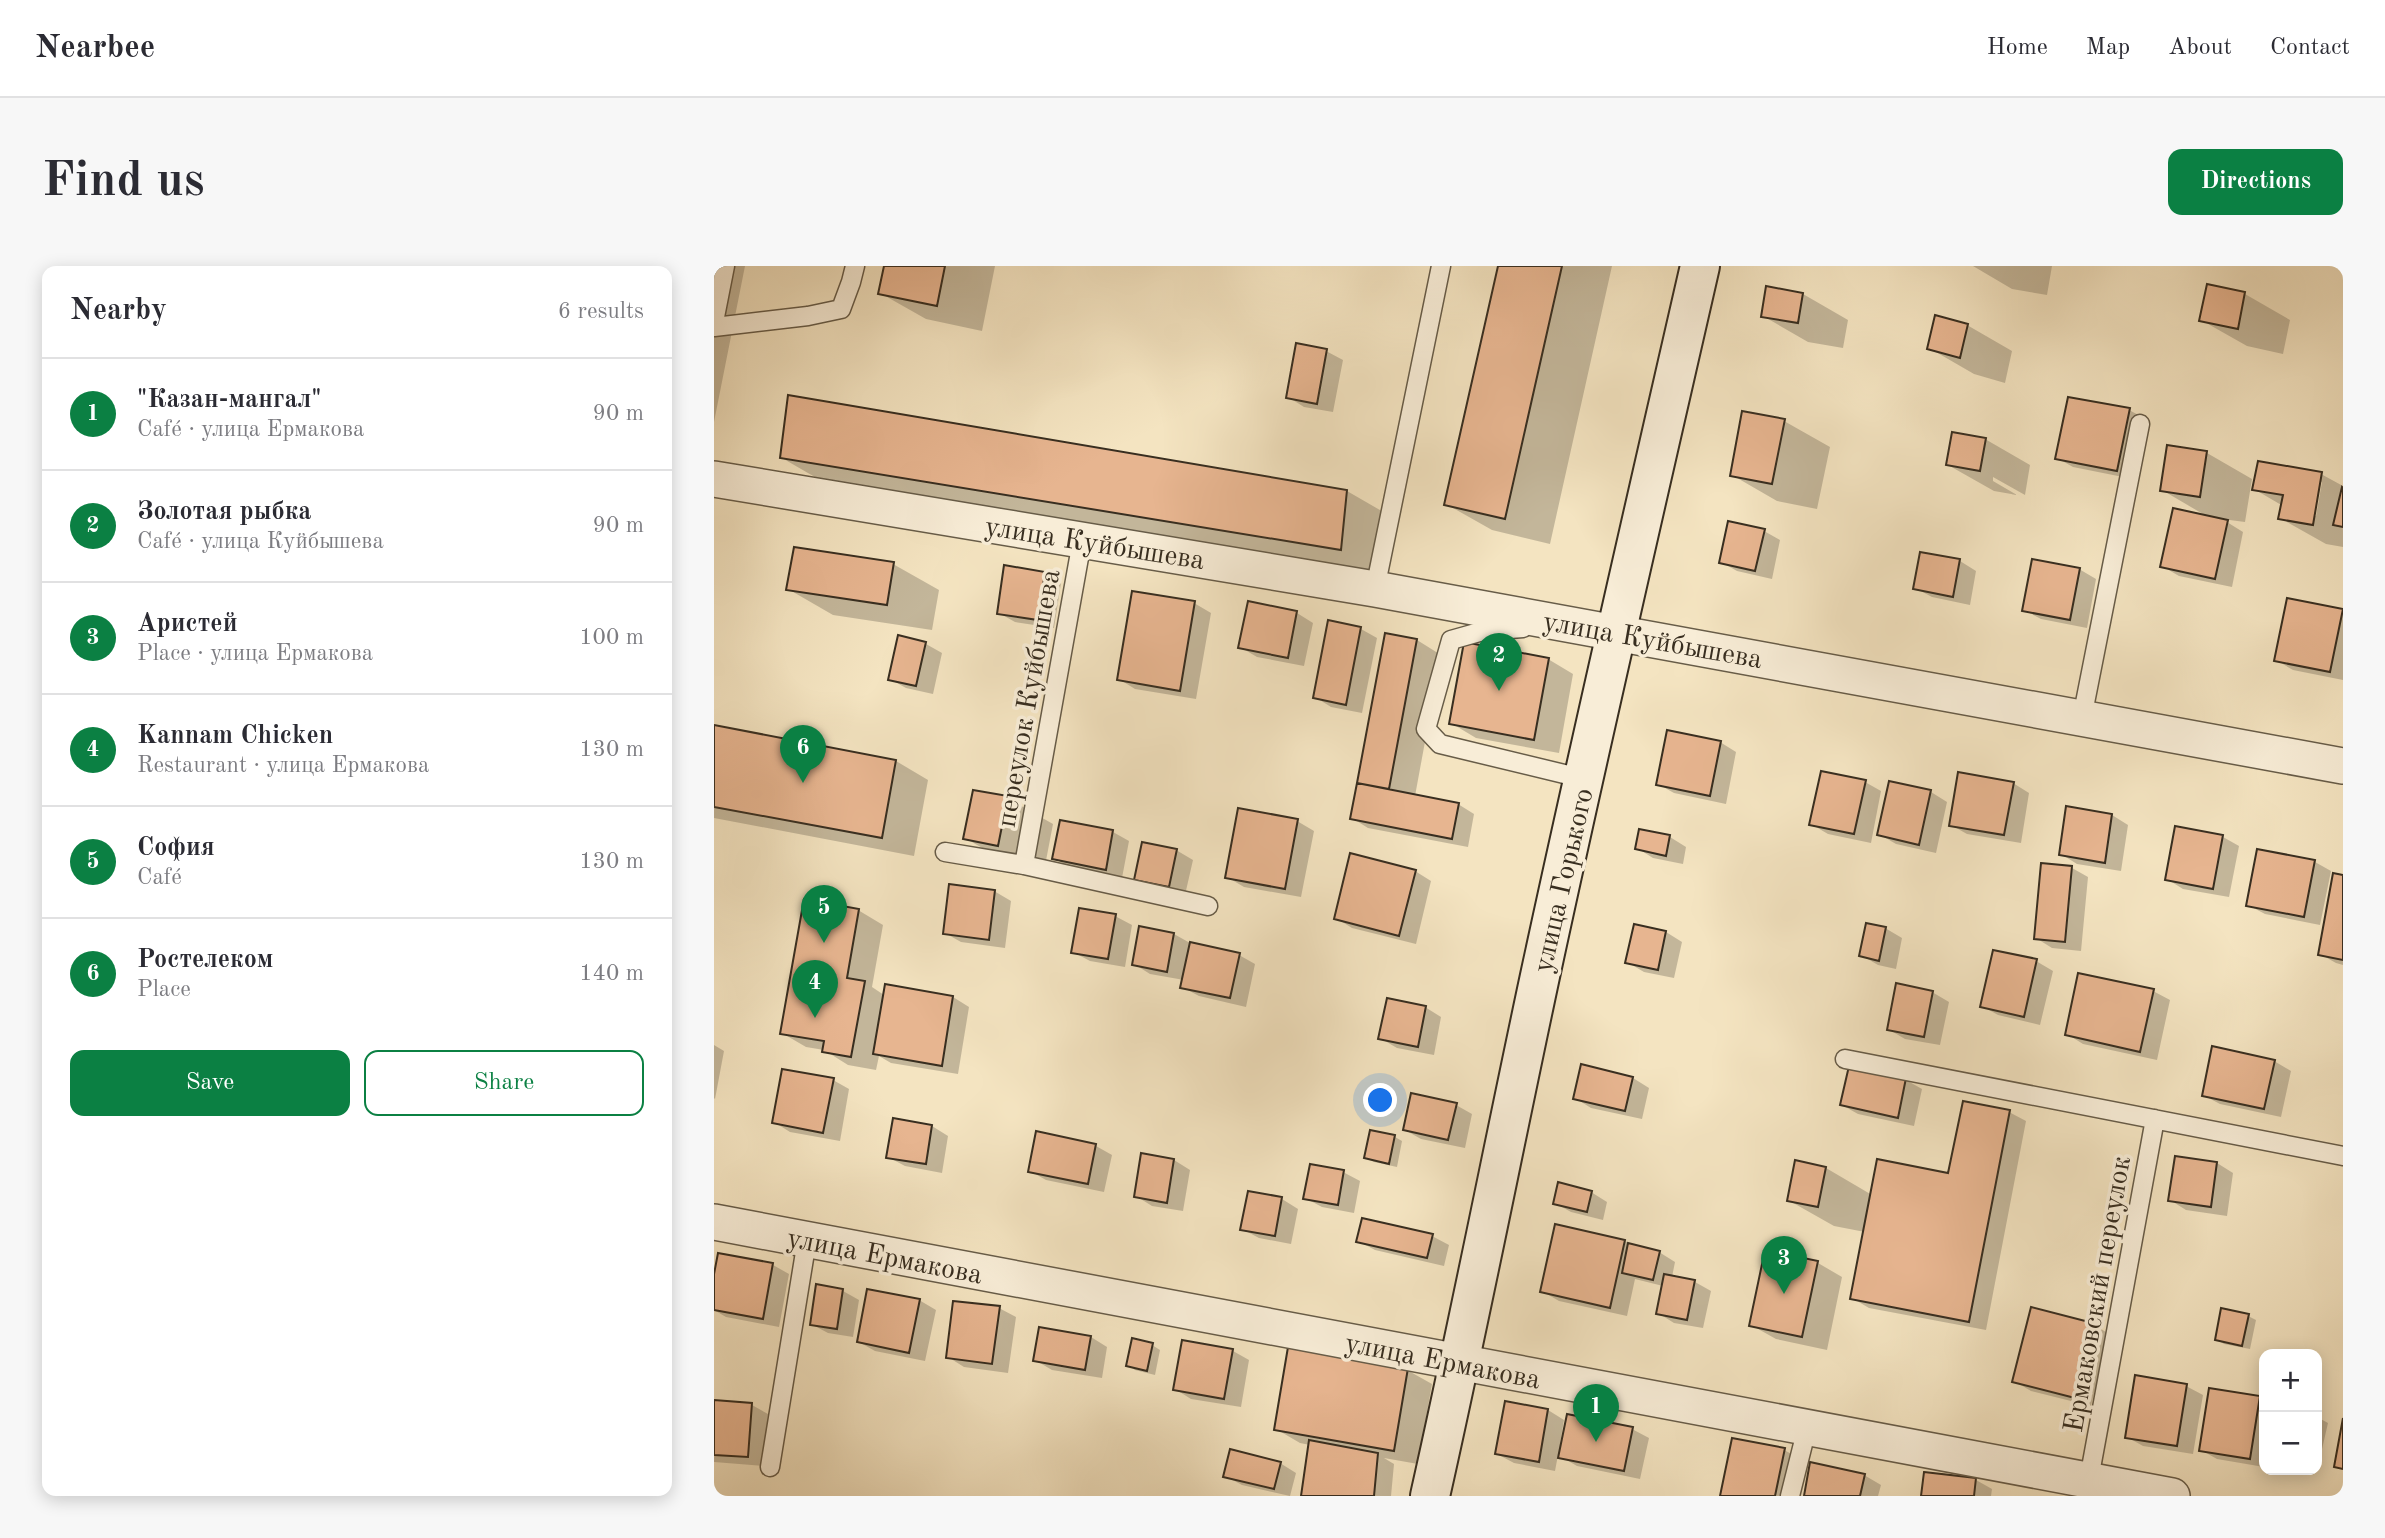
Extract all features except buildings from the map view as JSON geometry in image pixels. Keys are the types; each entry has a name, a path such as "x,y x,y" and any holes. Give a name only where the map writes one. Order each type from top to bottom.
{"main road":[{"name":"улица Горького","path":"1430,1496 1616,632 1700,266"}],"street":[{"name":"улица Куйбышева","path":"714,479 1375,589 2343,766"},
{"name":"улица Ермакова","path":"714,1222 2172,1496"}],"lane":[{"path":"725,266 714,325 808,316 841,309 852,282 855,266"},
{"path":"1375,589 1441,266"},
{"path":"2082,718 2140,424"},
{"name":"переулок Куйбышева","path":"1024,865 1082,541"},
{"path":"1576,625 1483,631 1451,640 1426,729 1440,744 1585,779"},
{"name":"переулок Куйбышева","path":"945,852 1024,865 1208,906"},
{"path":"1845,1059 2343,1156"},
{"name":"Ермаковский переулок","path":"2089,1479 2155,1119"},
{"path":"771,1467 807,1240"},
{"path":"1790,1496 1807,1428"}],"place":[{"name":"Золотая рыбка","path":"1499,691"},
{"name":"Ростелеком","path":"803,783"},
{"name":"София","path":"824,943"},
{"name":"Kannam Chicken","path":"815,1018"},
{"name":"Аристей","path":"1784,1294"},
{"name":"\"Казан-мангал\"","path":"1596,1442"}]}
